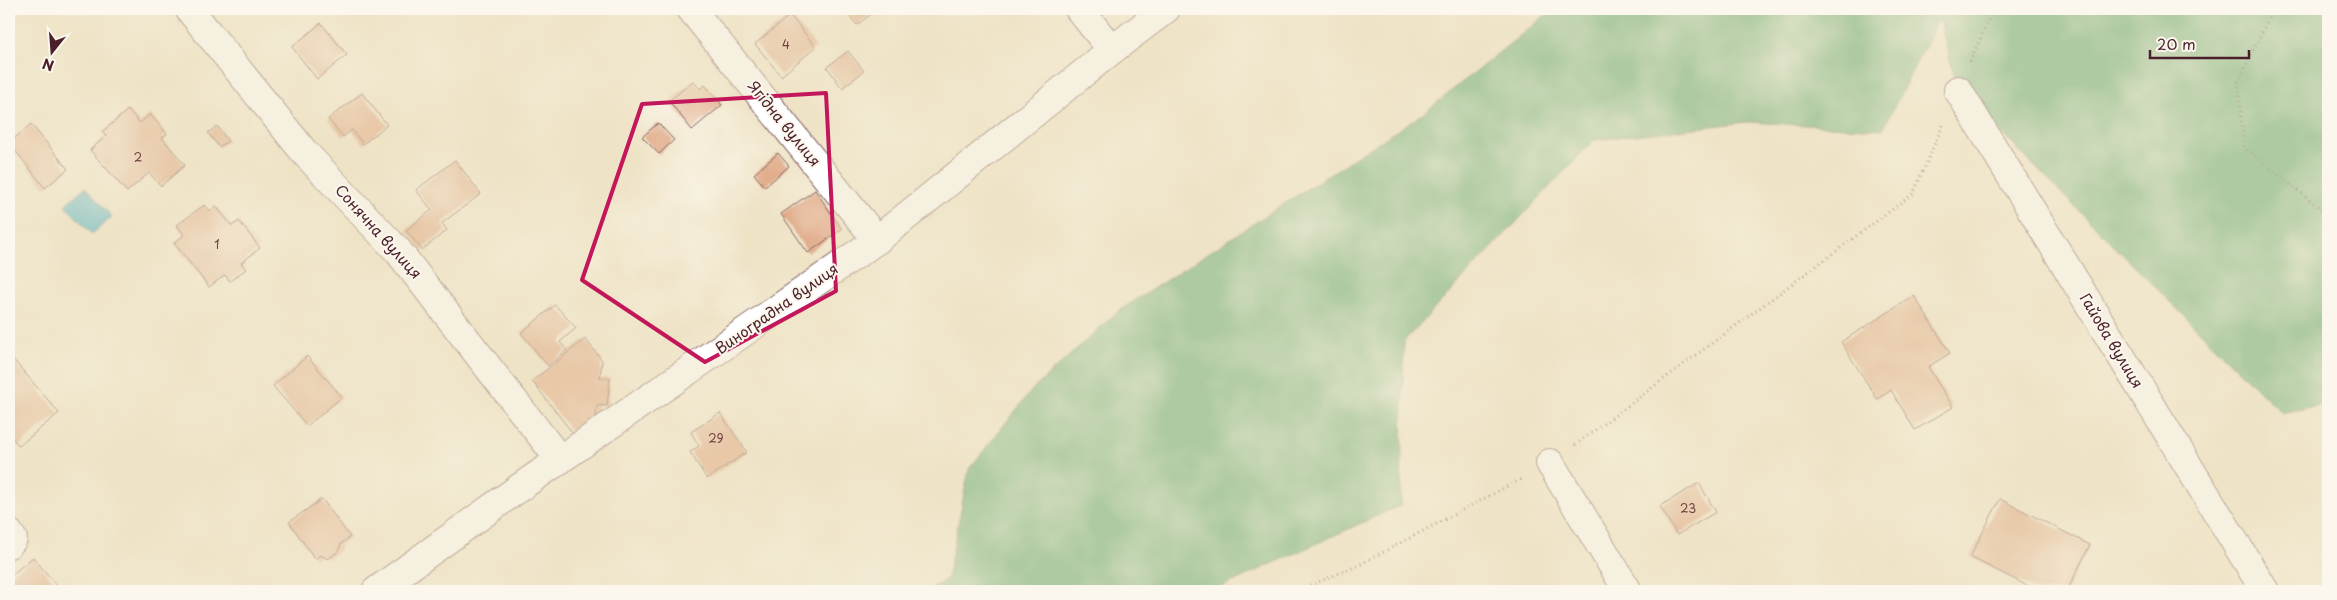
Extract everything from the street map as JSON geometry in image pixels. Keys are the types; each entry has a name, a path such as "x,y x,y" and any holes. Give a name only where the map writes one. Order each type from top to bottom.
{"street":[{"name":"Сонячна вулиця","path":"189,9 304,153 398,251 560,460"},
{"name":"Ягідна вулиця","path":"691,9 877,240"},
{"path":"1079,9 1112,50"},
{"name":"Виноградна вулиця","path":"376,591 560,460 877,240 1112,50 1166,9"},
{"name":"Гайова вулиця","path":"1958,90 2264,591"},
{"path":"1550,463 1628,591"},
{"path":"9,533 13,539 9,544"}],"path":[{"path":"1296,591 1357,566 1550,463 1913,194 1993,9"},
{"path":"2272,9 2238,82 2244,147 2328,215"}],"highlighted area":[{"path":"826,93 836,291 705,362 582,280 642,104"}],"green space":[{"path":"1553,9 2328,9 2328,404 2281,413 1958,90 1939,19 1883,129 1747,122 1594,140 1404,341 1401,505 1213,591 927,591 947,579 969,469 1032,390 1117,312 1424,113"}],"water":[{"path":"85,187 112,217 92,234 65,205"}],"building":[{"path":"843,9 867,9 871,14 857,25"},
{"path":"790,15 816,47 781,76 755,44"},
{"path":"321,23 347,55 317,79 292,47"},
{"path":"848,51 864,71 842,88 827,67"},
{"path":"693,81 700,89 705,85 722,105 692,130 669,101"},
{"path":"362,93 387,125 363,144 352,130 343,137 328,119"},
{"path":"128,110 140,123 150,114 167,134 162,138 185,165 161,186 149,173 127,192 90,150 106,136 102,132"},
{"path":"658,123 674,140 659,154 642,137"},
{"path":"31,124 68,169 45,188 9,143"},
{"path":"217,126 228,141 219,147 208,133"},
{"path":"778,153 789,166 765,187 754,174"},
{"path":"455,160 481,194 442,223 447,230 422,250 406,230 432,210 416,190"},
{"path":"815,190 842,229 808,253 781,214"},
{"path":"204,205 210,211 216,206 232,226 239,221 260,248 241,263 246,269 230,281 225,275 209,287 174,243 184,235 177,225"},
{"path":"1914,296 1950,353 1928,367 1953,407 1915,430 1891,390 1877,399 1841,342"},
{"path":"555,305 576,328 560,342 567,350 548,366 521,333"},
{"path":"585,339 602,360 600,378 610,378 607,406 597,405 596,418 574,435 532,381"},
{"path":"307,356 342,397 307,426 273,386"},
{"path":"12,358 59,413 19,446 9,434 9,361"},
{"path":"720,413 747,452 707,479 690,452 699,446 691,432"},
{"path":"1699,483 1716,512 1677,535 1660,506"},
{"path":"322,499 350,537 341,544 339,551 328,559 320,555 315,559 289,522"},
{"path":"2000,499 2090,545 2067,591 2038,591 1970,557"},
{"path":"33,557 61,591 9,591 9,577"}]}
